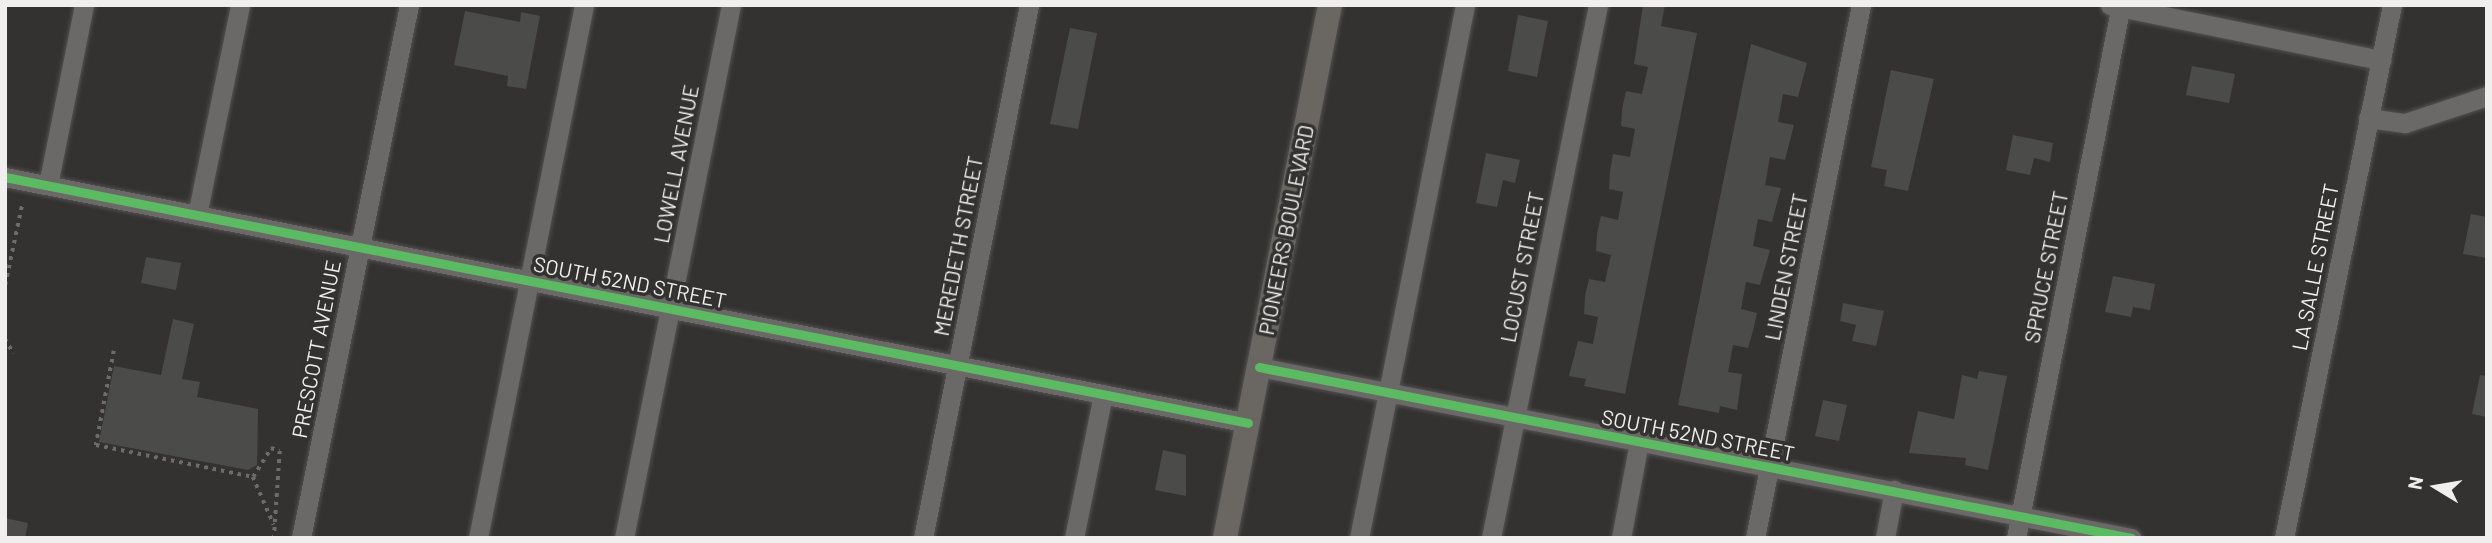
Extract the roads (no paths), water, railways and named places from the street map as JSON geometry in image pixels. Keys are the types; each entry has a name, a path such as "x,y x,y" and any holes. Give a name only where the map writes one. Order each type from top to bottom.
{"main road":[{"name":"PIONEERS BOULEVARD","path":"1225,538 1329,5"}],"street":[{"path":"48,185 84,5"},
{"path":"197,215 240,5"},
{"name":"PRESCOTT AVENUE","path":"304,537 409,5"},
{"path":"478,538 584,5"},
{"name":"LOWELL AVENUE","path":"624,538 731,5"},
{"name":"MEREDETH STREET","path":"923,538 1029,5"},
{"path":"1359,538 1465,5"},
{"name":"LOCUST STREET","path":"1492,538 1598,5"},
{"name":"LINDEN STREET","path":"1755,538 1861,5"},
{"name":"LA SALLE STREET","path":"2284,538 2392,5"},
{"path":"2117,6 2381,60"},
{"name":"SPRUCE STREET","path":"2016,538 2117,6"},
{"path":"2368,118 2405,122 2487,96"},
{"name":"SOUTH 52ND STREET","path":"5,177 1248,423"},
{"name":"SOUTH 52ND STREET","path":"1259,367 2131,538"},
{"path":"1074,538 1103,394"},
{"path":"1621,538 1639,442"},
{"path":"1885,538 1894,491"}]}
